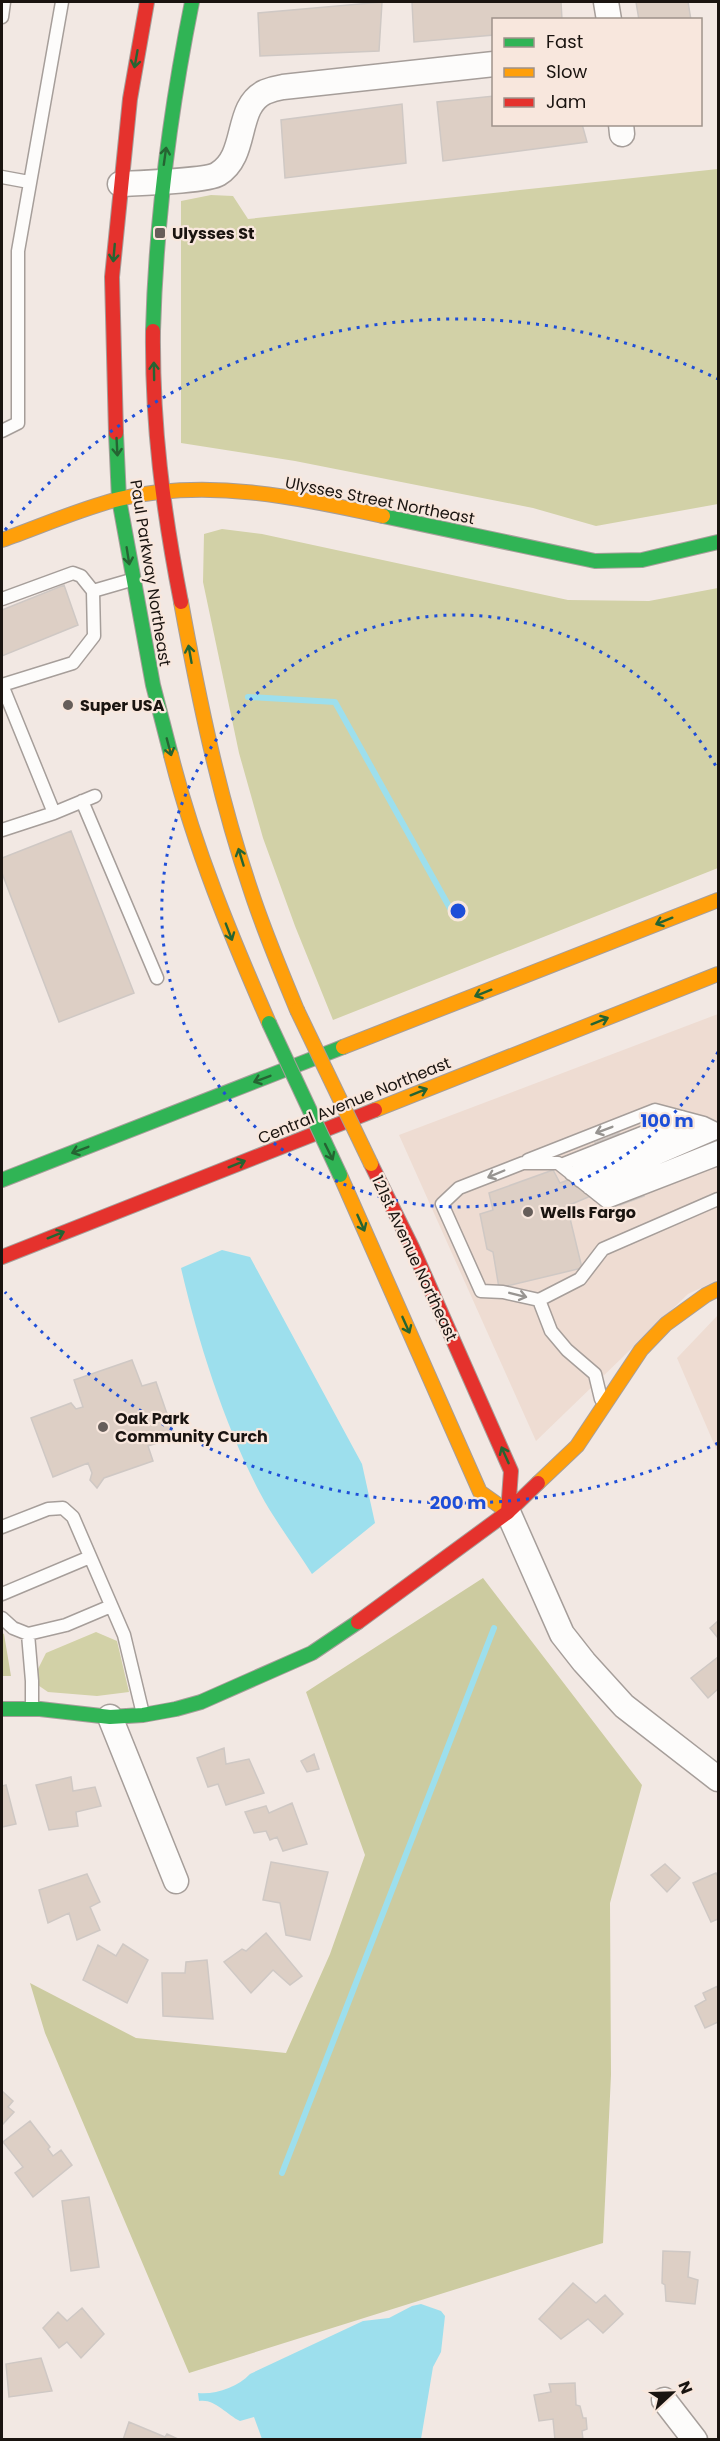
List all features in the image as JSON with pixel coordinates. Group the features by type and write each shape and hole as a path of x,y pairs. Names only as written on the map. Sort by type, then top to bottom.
{"main road":[{"name":"Paul Parkway Northeast","path":"147,2 130,99 112,277 113,370 119,499 153,685 178,779 231,937 269,1023"},
{"name":"Paul Parkway Northeast","path":"192,2 173,96 161,182 155,272 153,365 156,444 161,493 193,671 213,758 264,928 297,1010"},
{"name":"Ulysses Street Northeast","path":"2,540 119,499 216,489 304,499 595,561 642,560 718,542"},
{"path":"2,1180 718,900"},
{"name":"Central Avenue Northeast","path":"2,1257 718,974"},
{"name":"121st Avenue Northeast","path":"297,1010 412,1247 511,1470 508,1512"},
{"name":"121st Avenue Northeast","path":"269,1023 340,1175 480,1492 508,1512"},
{"path":"2,1709 32,1709 110,1717 143,1715 201,1702 312,1653 356,1624 508,1512 577,1446 641,1350 666,1324 718,1289"}],"street":[{"path":"606,2 609,18"},
{"path":"120,184 216,176 229,165 238,148 248,111 263,93 283,87 492,63"},
{"name":"121st Avenue Northeast","path":"508,1512 562,1634 584,1662 624,1706 718,1777"},
{"path":"110,1717 176,1881"},
{"path":"664,2400 695,2439"}],"lane":[{"path":"2,17 4,2"},
{"path":"2,431 18,423 18,251 62,2"},
{"path":"2,177 29,182"},
{"path":"2,599 73,573 81,576 93,591 94,636 73,663 2,685 54,813"},
{"path":"93,591 132,579"},
{"path":"2,830 54,813 95,796"},
{"path":"82,801 157,978"},
{"path":"716,1130 696,1121 655,1110 459,1188 442,1204 482,1291 503,1292 539,1300 580,1279 603,1249 718,1199"},
{"path":"580,1181 682,1118"},
{"path":"580,1181 696,1121"},
{"path":"580,1181 716,1130"},
{"path":"580,1181 718,1147"},
{"path":"523,1162 558,1163 607,1202 718,1159"},
{"path":"539,1300 551,1331 567,1350 595,1374 602,1406"},
{"path":"2,1527 48,1509 63,1508 73,1517 124,1635 143,1715"},
{"path":"2,1594 90,1557"},
{"path":"2,1618 12,1628 28,1634 66,1624 111,1606"},
{"path":"28,1634 32,1709"}],"shaded area":[{"path":"718,1014 718,1280 688,1294 536,1441 399,1135"},
{"path":"718,1315 718,1453 677,1358"}],"green space":[{"path":"718,169 718,504 596,526 533,508 295,461 181,443 181,201 211,195 233,196 248,219"},
{"path":"222,529 262,534 568,600 649,601 718,588 718,868 333,1020 263,838 239,753 203,582 204,534"},
{"path":"483,1578 642,1785 610,1903 611,2075 603,2243 189,2373 45,2033 30,1983 136,2038 286,2053 330,1954 365,1855 306,1692"},
{"path":"96,1632 117,1641 129,1692 97,1696 48,1692 32,1681 46,1653"},
{"path":"2,1633 4,1634 11,1676 2,1676"}],"water":[{"path":"222,1250 250,1257 362,1464 375,1523 312,1574 266,1503 247,1467 224,1412 196,1325 181,1268"},
{"path":"421,2304 441,2311 445,2316 441,2352 433,2367 421,2439 262,2439 254,2417 240,2421 215,2404 199,2401 198,2393 212,2393 226,2389 239,2383 250,2374 363,2321 389,2318"}],"building":[{"path":"382,2 379,51 260,56 258,13"},
{"path":"412,2 561,2 562,18 492,18 492,35 414,42"},
{"path":"636,2 688,2 691,18 639,18"},
{"path":"492,96 492,126 583,126 587,142 443,161 437,102"},
{"path":"402,104 406,163 285,178 281,120"},
{"path":"64,585 78,625 2,656 2,610"},
{"path":"71,831 134,993 59,1022 2,873 2,858"},
{"name":"Wells Fargo","path":"619,1133 644,1196 620,1205 612,1187 567,1206 582,1268 499,1288 493,1252 487,1249 480,1214 493,1210 489,1193 553,1170 560,1183 603,1167 595,1143"},
{"name":"Oak Park Community Curch","path":"132,1360 142,1386 156,1382 175,1437 148,1446 153,1461 104,1478 97,1488 90,1480 92,1473 88,1463 53,1477 31,1418 71,1403 76,1409 83,1407 74,1380"},
{"path":"718,1621 718,1638 710,1628"},
{"path":"718,1657 718,1689 708,1698 691,1678"},
{"path":"224,1748 226,1764 249,1759 264,1793 226,1805 218,1784 208,1787 197,1758"},
{"path":"314,1754 319,1769 307,1772 301,1761"},
{"path":"71,1777 73,1791 95,1787 101,1806 76,1812 78,1826 49,1830 36,1785"},
{"path":"6,1785 16,1824 2,1827 2,1786"},
{"path":"292,1803 307,1844 283,1851 277,1837 270,1840 266,1831 254,1833 245,1812 266,1806 269,1813"},
{"path":"271,1862 328,1872 310,1940 286,1935 280,1903 263,1900"},
{"path":"665,1864 680,1878 667,1892 651,1875"},
{"path":"716,1873 718,1877 718,1919 711,1922 693,1883"},
{"path":"87,1874 100,1902 90,1907 100,1930 77,1940 69,1913 48,1923 39,1890"},
{"path":"266,1933 302,1976 290,1985 273,1970 251,1993 224,1962 242,1949 246,1951"},
{"path":"123,1944 148,1960 127,2003 83,1980 98,1945 116,1956"},
{"path":"207,1960 213,2019 163,2016 162,1973 185,1973 186,1962"},
{"path":"718,1986 718,2022 705,2028 695,2006 706,2000 703,1993"},
{"path":"2,2091 13,2101 8,2107 14,2112 2,2125"},
{"path":"30,2121 50,2147 48,2149 53,2156 61,2150 72,2165 33,2197 15,2173 23,2167 3,2142"},
{"path":"89,2197 99,2267 71,2271 62,2201"},
{"path":"663,2251 690,2252 688,2277 698,2280 695,2304 666,2301 665,2285 662,2283"},
{"path":"573,2283 596,2303 605,2295 623,2314 603,2333 588,2319 561,2339 539,2319"},
{"path":"82,2308 104,2334 81,2358 67,2342 59,2348 43,2328 58,2312 67,2321"},
{"path":"41,2358 52,2391 9,2397 6,2364"},
{"path":"575,2383 576,2405 580,2406 583,2418 586,2418 587,2429 582,2431 583,2440 555,2440 553,2419 539,2421 534,2395 551,2392 549,2384"},
{"path":"129,2422 165,2437 167,2434 180,2440 123,2440"}],"waterway":[{"path":"248,697 335,702 451,910"},
{"path":"282,2173 494,1628"}],"traffic: fast":[{"path":"153,331 157,248 165,166 192,2"},
{"path":"116,433 119,499 153,685 171,755"},
{"path":"383,516 595,561 642,560 718,542"},
{"path":"269,1023 340,1175"},
{"path":"2,1180 343,1047"},
{"path":"2,1709 40,1709 110,1717 143,1715 176,1709 201,1702 312,1653 358,1622"}],"traffic: slow":[{"path":"2,540 75,512 119,499 185,490 219,490 285,497 383,516"},
{"path":"181,602 203,712 229,820 256,906 297,1010"},
{"path":"171,755 214,891 269,1023"},
{"path":"343,1047 718,900"},
{"path":"375,1110 718,974"},
{"path":"297,1010 371,1164"},
{"path":"340,1175 480,1492 508,1512"},
{"path":"538,1483 577,1446 641,1350 666,1324 718,1289"}],"traffic: jam":[{"path":"116,433 112,277 130,99 147,2"},
{"path":"153,331 154,400 160,467 181,602"},
{"path":"2,1257 375,1110"},
{"path":"371,1164 412,1247 511,1471 508,1512"},
{"path":"358,1622 508,1512 538,1483"}],"place":[{"name":"Ulysses St","path":"160,233"},
{"name":"Super USA","path":"68,705"},
{"name":"Wells Fargo","path":"528,1212"},
{"name":"Oak Park Community Curch","path":"103,1427"}]}
